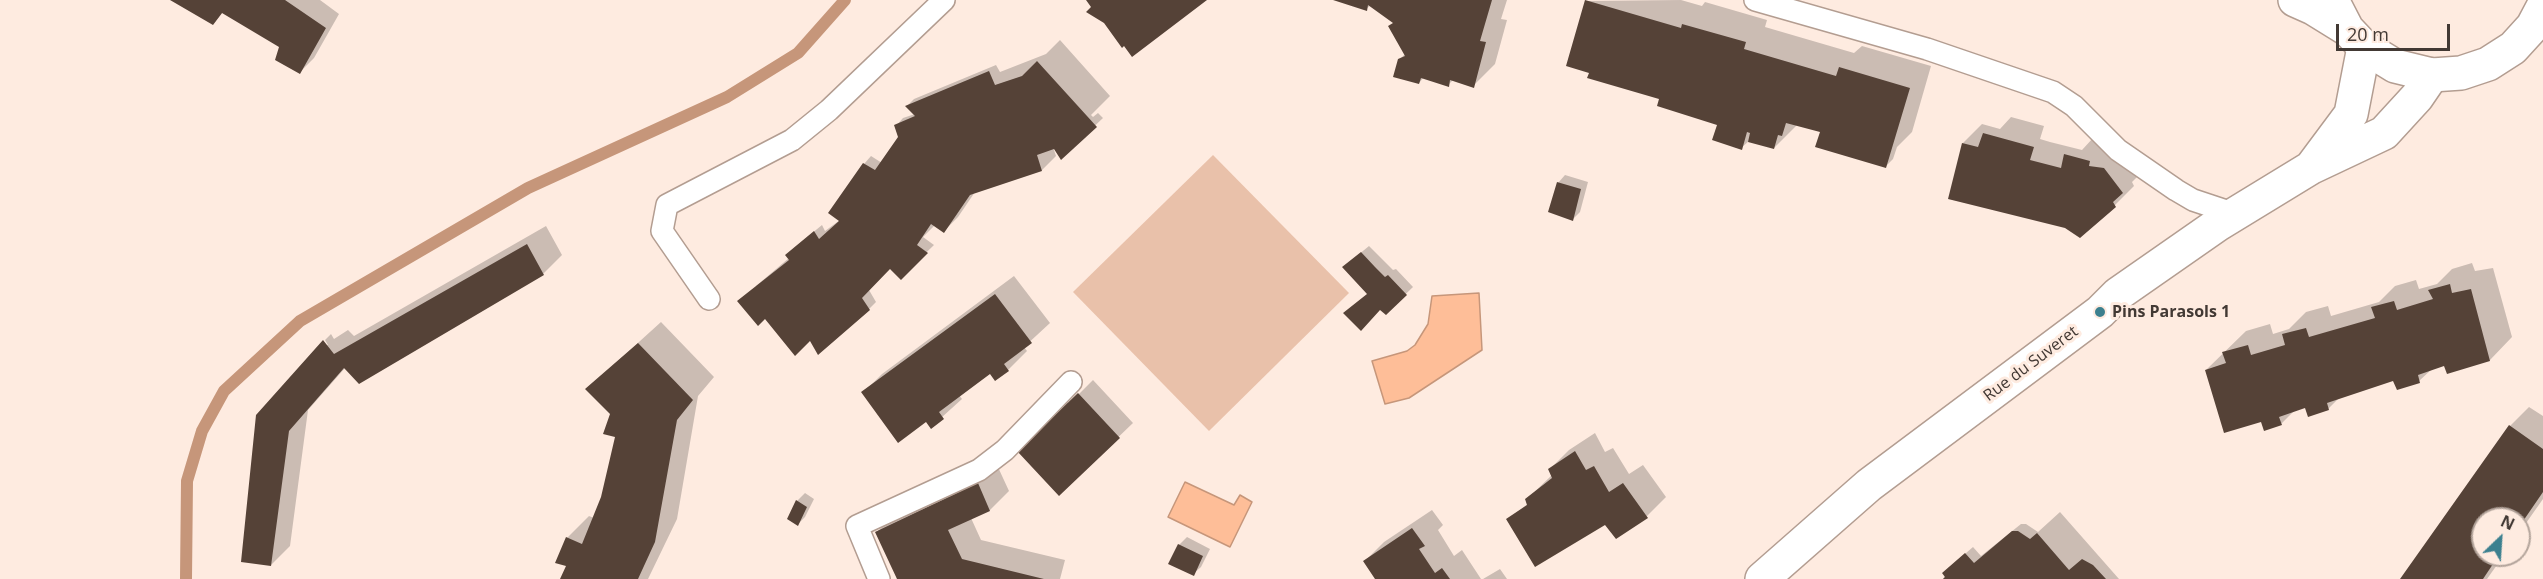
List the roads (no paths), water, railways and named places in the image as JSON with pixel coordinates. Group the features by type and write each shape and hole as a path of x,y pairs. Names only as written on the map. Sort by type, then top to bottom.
{"street":[{"path":"2295,0 2313,8 2395,66 2432,75 2461,73 2488,64 2513,48 2540,19"},
{"path":"2332,0 2356,38"},
{"name":"Rue du Suveret","path":"2312,167 2351,114 2356,38"},
{"name":"Rue du Suveret","path":"1762,579 1869,485 2100,312 2118,294 2235,214 2312,167 2384,134 2417,97 2432,75"}],"lane":[{"path":"709,299 662,231 667,205 792,140 829,110 944,0"},
{"path":"1755,0 1927,49 2053,92 2074,106 2118,150 2176,190 2193,200 2235,214"},
{"path":"879,579 857,526 979,470 1005,450 1071,382"}],"waterway":[{"path":"186,579 187,481 202,431 224,391 300,321 528,188 727,97 798,53 845,0"}],"place":[{"name":"Pins Parasols 1","path":"2100,312"}]}
